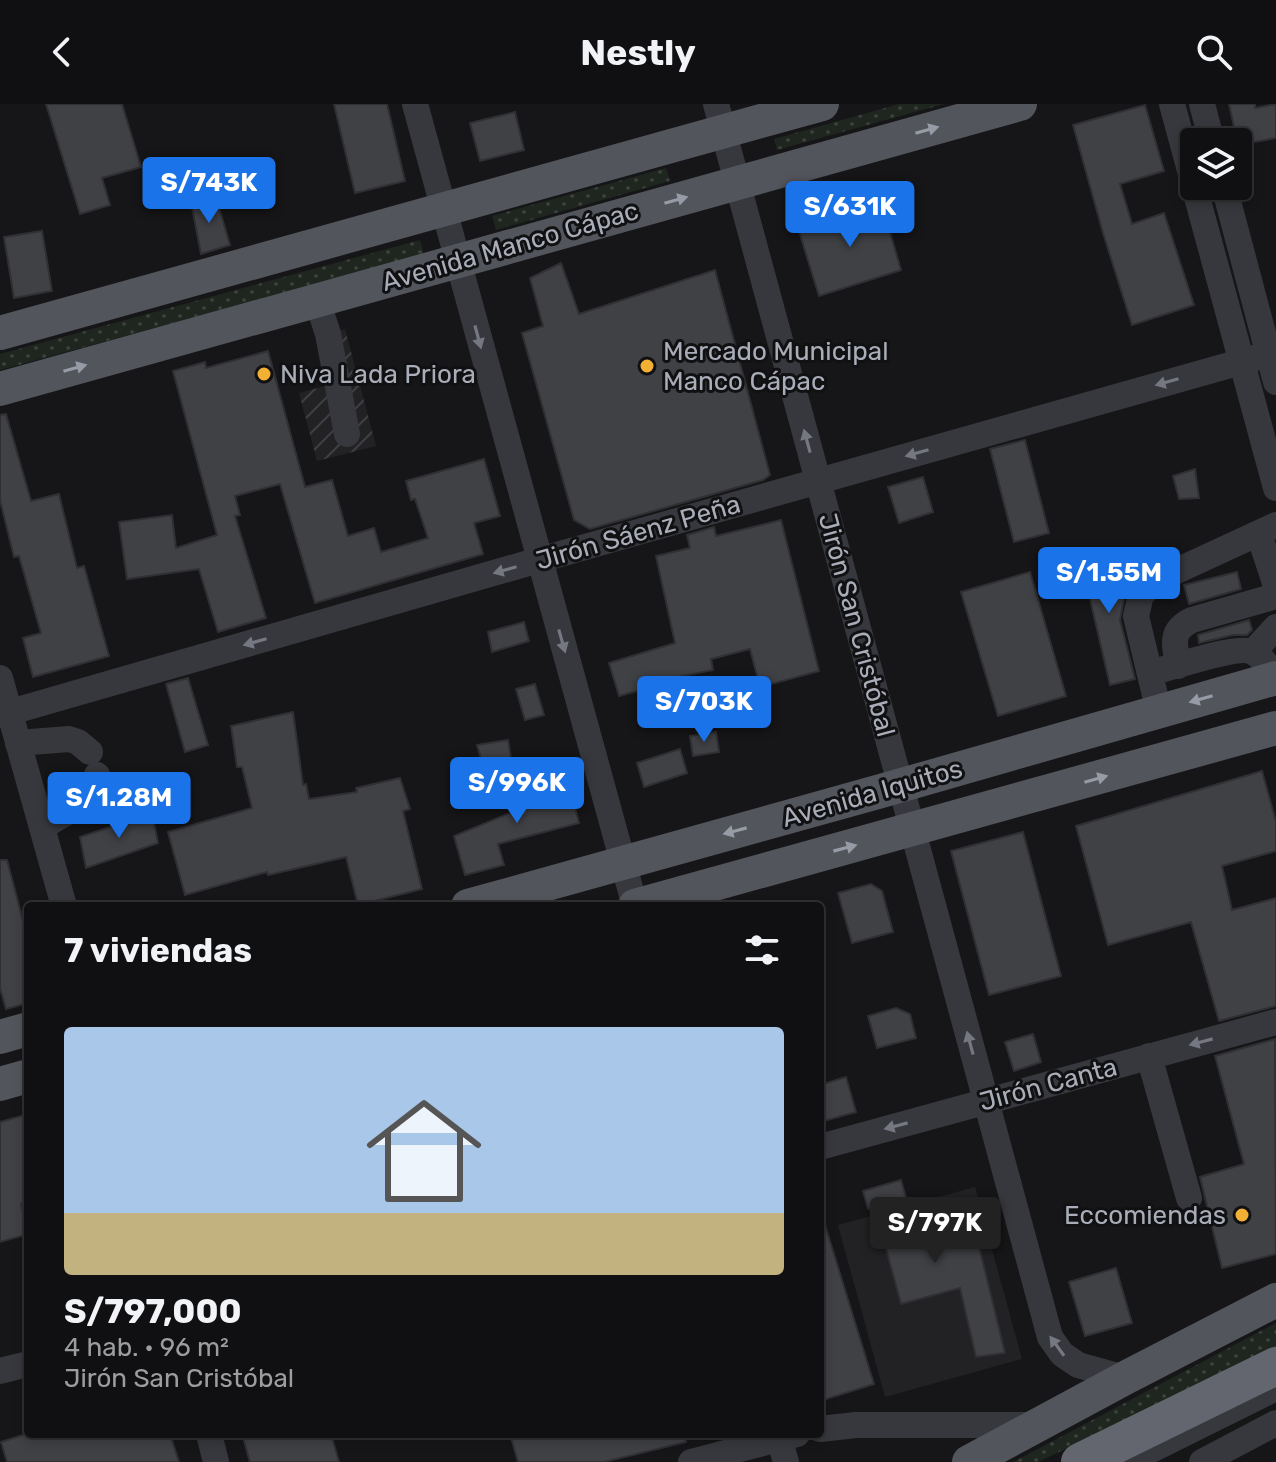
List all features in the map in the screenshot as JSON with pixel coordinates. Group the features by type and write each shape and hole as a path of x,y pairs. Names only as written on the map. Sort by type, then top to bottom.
{"highway":[{"path":"1080,1462 1276,1366"}],"main road":[{"name":"Avenida Manco Cápac","path":"0,333 444,209 720,118 822,104"},
{"name":"Avenida Manco Cápac","path":"0,389 1020,104"},
{"name":"Avenida Iquitos","path":"482,902 1276,677"},
{"name":"Avenida Iquitos","path":"650,902 1276,728"},
{"path":"0,1037 24,1030"},
{"path":"0,1084 24,1077"},
{"path":"969,1462 1276,1300"}],"street":[{"path":"415,104 634,902"},
{"path":"1172,104 1180,134"},
{"path":"1202,104 1208,128"},
{"name":"Jirón San Cristóbal","path":"720,118 1050,1337 1062,1354 1078,1365 1125,1378"},
{"path":"1200,200 1262,356 1276,382"},
{"path":"1227,200 1262,356 1276,488"},
{"path":"317,300 328,334 347,434"},
{"name":"Jirón Sáenz Peña","path":"5,714 1262,356"},
{"path":"1159,712 1136,616 1141,595 1157,580 1267,529 1276,586"},
{"path":"1178,666 1174,638 1181,625 1276,596"},
{"path":"1253,652 1276,627"},
{"path":"1151,673 1244,650 1253,652 1276,677"},
{"path":"0,678 5,714 18,743 63,902"},
{"path":"18,743 69,739 78,742 93,763 97,786 93,797 42,827"},
{"name":"Jirón Canta","path":"824,1146 1276,1022"},
{"path":"1149,1056 1189,1198"},
{"path":"0,1371 24,1365"},
{"path":"1127,1462 1276,1388"},
{"path":"1202,1462 1276,1423"},
{"path":"824,1429 856,1425 1039,1425"},
{"path":"210,1438 216,1462"},
{"path":"691,1462 785,1442"}],"shaded area":[{"path":"899,104 944,104 777,150 774,139"},
{"path":"666,168 670,181 496,230 492,216"},
{"path":"420,240 424,255 0,370 0,354"},
{"path":"345,329 376,446 317,461 299,393 329,385 316,338"},
{"path":"975,1187 1022,1359 885,1397 838,1225"},
{"path":"1276,1323 1276,1348 1038,1462 1013,1462"}],"building":[{"path":"46,104 122,104 141,167 102,178 110,205 80,214"},
{"path":"334,104 387,104 405,181 355,193"},
{"path":"1229,104 1255,104 1255,108 1276,104 1276,138 1252,142 1252,128 1234,128"},
{"path":"1145,105 1164,171 1120,184 1132,224 1164,213 1194,305 1132,325 1073,125"},
{"path":"515,112 524,150 480,161 470,123"},
{"path":"215,194 230,245 201,254 191,202"},
{"path":"881,202 901,270 819,296 798,228"},
{"path":"42,231 52,291 14,298 4,237"},
{"path":"561,263 579,314 715,270 770,475 763,480 590,529 574,520 522,333 543,326 530,278"},
{"path":"268,351 305,487 332,480 348,536 374,528 381,552 428,538 406,481 484,459 500,516 474,523 483,554 315,603 280,484 235,496 240,515 235,516 266,618 218,632 199,569 127,579 119,522 172,515 176,548 217,535 173,371 205,362 206,368"},
{"path":"6,414 31,501 59,494 77,568 84,566 109,656 33,677 23,638 41,633 19,556 14,557 0,500 0,415"},
{"path":"1025,440 1049,533 1014,542 990,449"},
{"path":"1195,469 1199,498 1179,499 1173,476"},
{"path":"923,477 933,512 899,523 888,487"},
{"path":"781,520 819,671 760,687 750,649 711,659 713,670 657,681 658,685 619,696 609,663 675,643 656,556 690,548 687,535 714,527 716,536"},
{"path":"1113,552 1124,599 1120,620 1135,679 1110,685 1081,560"},
{"path":"1030,572 1066,696 998,716 961,592"},
{"path":"1237,572 1241,589 1189,604 1184,585"},
{"path":"1249,620 1252,630 1247,635 1199,643 1198,635"},
{"path":"524,622 529,641 492,652 488,632"},
{"path":"188,678 208,745 185,752 166,684"},
{"path":"535,684 544,715 525,720 516,689"},
{"path":"293,712 303,785 306,784 309,799 357,792 356,788 400,778 410,809 403,811 422,889 370,902 357,902 346,857 268,875 267,872 185,895 168,832 252,808 242,767 237,767 231,726"},
{"path":"716,732 719,752 693,756 690,736"},
{"path":"508,740 513,772 486,775 477,745"},
{"path":"680,749 687,773 644,787 637,763"},
{"path":"1262,771 1276,822 1276,851 1222,866 1232,910 1276,898 1276,1006 1219,1021 1191,922 1108,945 1076,826"},
{"path":"542,775 546,790 569,784 579,823 498,844 504,865 465,875 454,836 527,806 520,780"},
{"path":"152,813 158,843 86,868 80,837"},
{"path":"1023,832 1061,976 989,995 951,851"},
{"path":"0,860 7,860 24,925 24,1004 6,1009 0,988"},
{"path":"871,884 882,891 893,932 852,943 838,893"},
{"path":"896,1008 910,1014 916,1038 877,1048 868,1016"},
{"path":"1033,1034 1041,1062 1014,1071 1005,1042"},
{"path":"1275,1039 1276,1254 1222,1268 1200,1177 1244,1164 1215,1056"},
{"path":"846,1077 856,1112 824,1121 824,1084"},
{"path":"24,1115 24,1203 21,1204 24,1235 0,1242 0,1122"},
{"path":"901,1180 913,1223 931,1218 938,1244 977,1238 1005,1353 976,1357 960,1288 901,1304 875,1208 868,1209 863,1191"},
{"path":"824,1225 825,1225 874,1384 824,1400"},
{"path":"1116,1268 1132,1323 1085,1336 1069,1282"},
{"path":"24,1435 24,1438 171,1438 179,1462 7,1462 1,1442"},
{"path":"243,1438 332,1438 339,1462 250,1462"},
{"path":"511,1438 686,1438 686,1442 604,1462 518,1462"}],"place":[{"name":"Mercado Municipal Manco Cápac","path":"647,366"},
{"name":"Niva Lada Priora","path":"264,374"},
{"name":"Eccomiendas","path":"1242,1215"}]}
